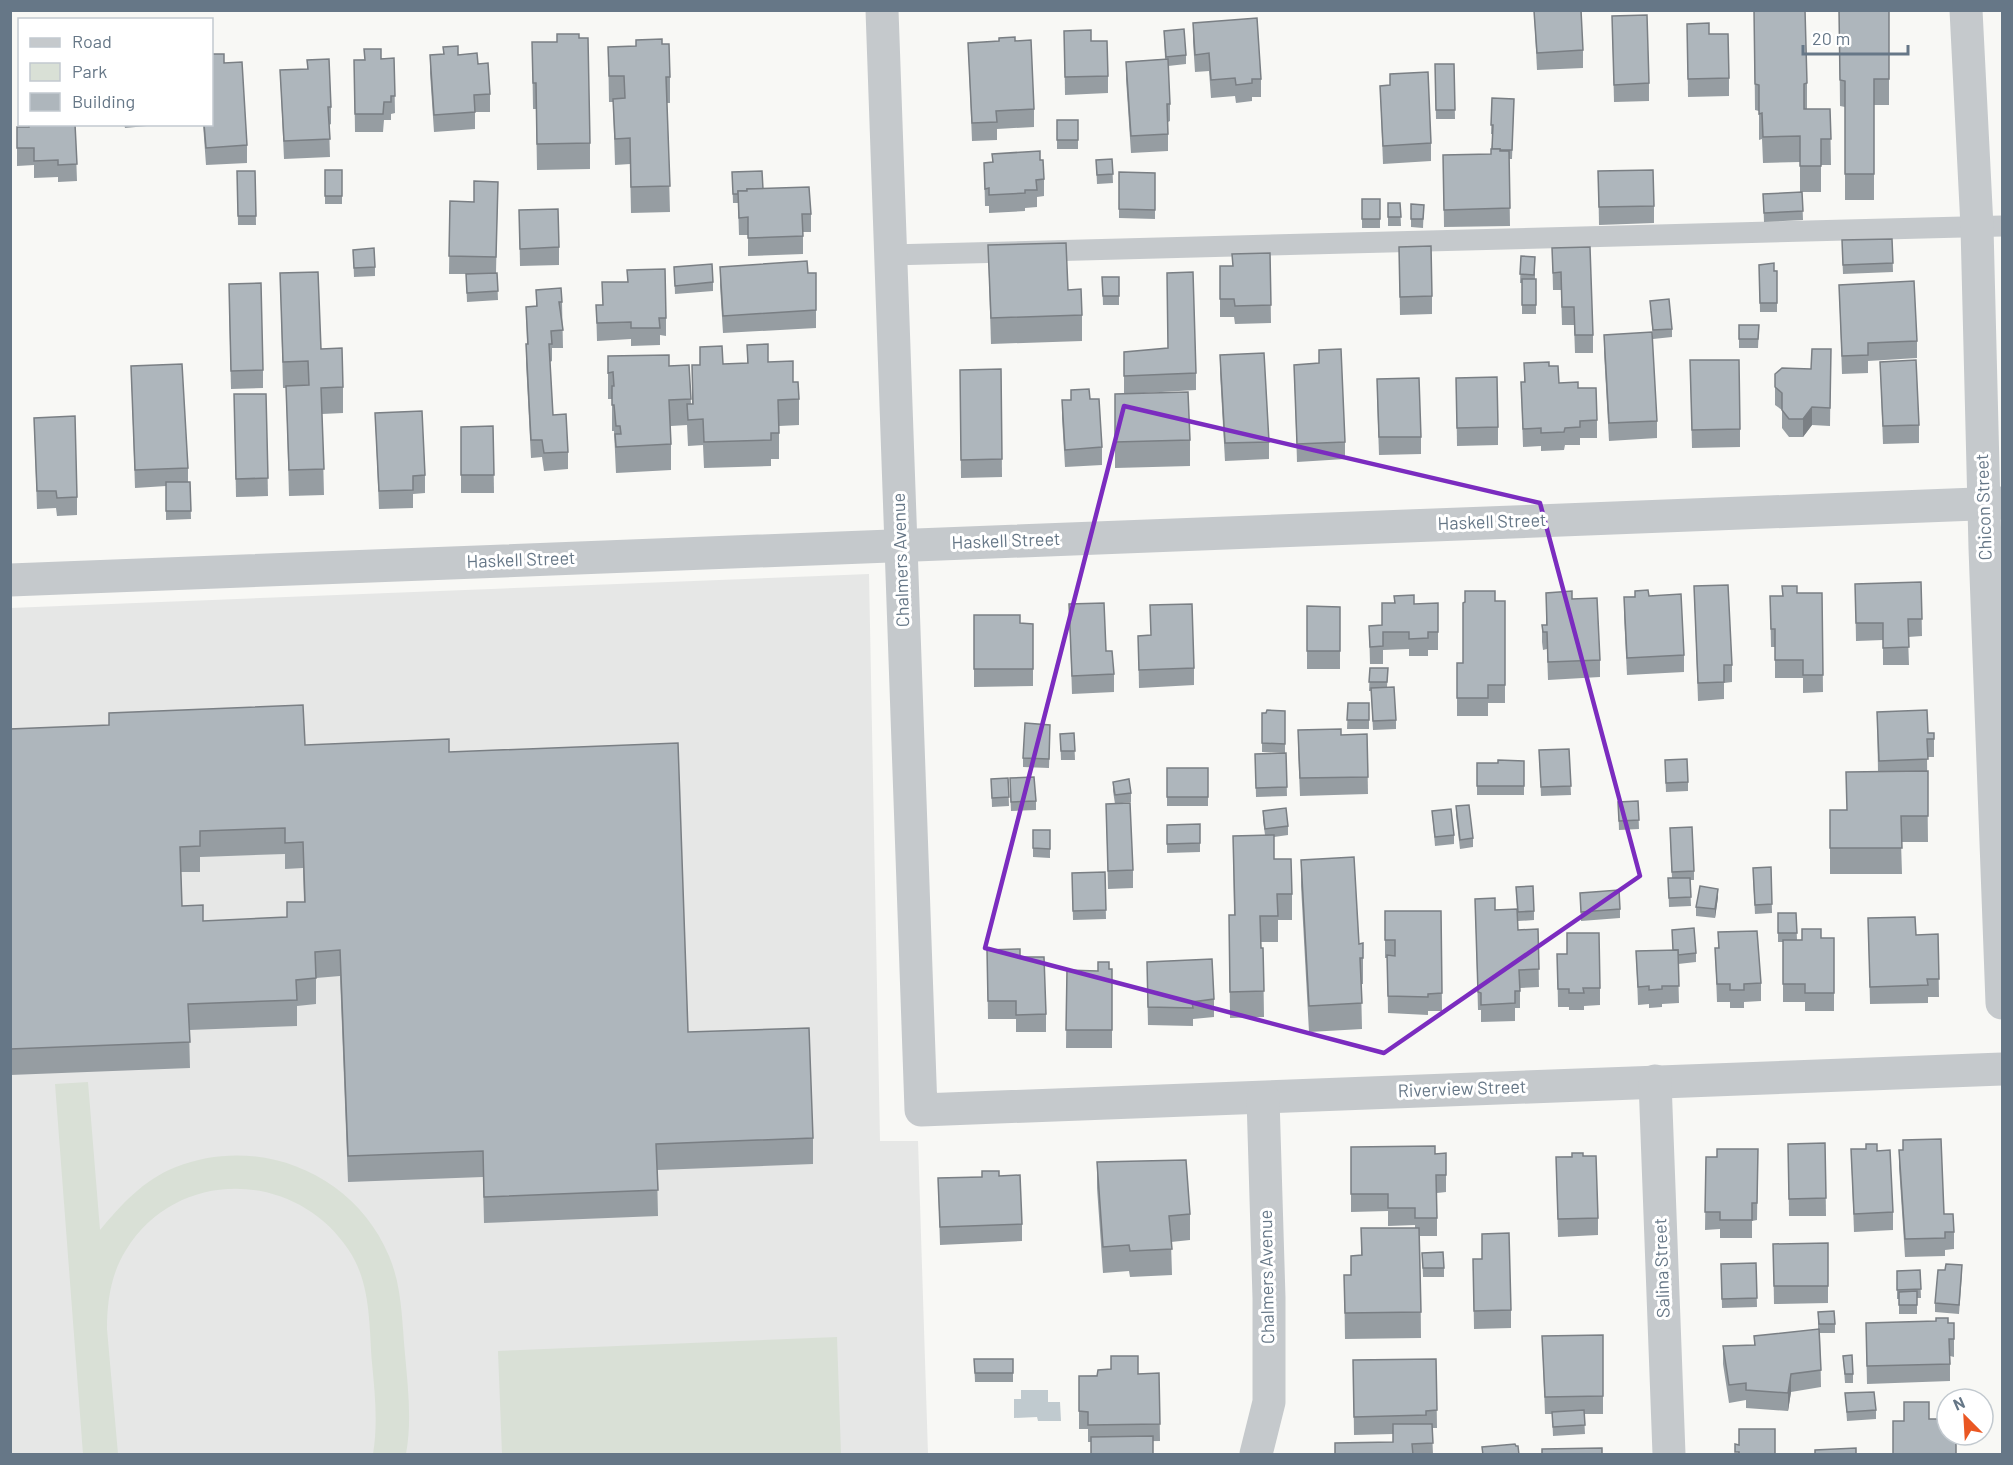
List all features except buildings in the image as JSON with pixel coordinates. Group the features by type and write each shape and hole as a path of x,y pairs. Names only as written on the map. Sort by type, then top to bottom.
{"street":[{"name":"Chalmers Avenue","path":"882,10 921,1110"},
{"name":"Chicon Street","path":"1966,10 1990,227 2002,1003"},
{"name":"Haskell Street","path":"10,580 1993,503"},
{"name":"Riverview Street","path":"921,1110 2002,1069"},
{"name":"Salina Street","path":"1655,1081 1669,1455"},
{"name":"Chalmers Avenue","path":"1256,1455 1269,1402 1269,1299 1263,1098"}],"lane":[{"path":"889,255 1990,227"}],"highlighted area":[{"path":"1124,406 1540,503 1640,876 1384,1053 985,948"}],"shaded area":[{"path":"869,574 880,1141 918,1141 928,1454 11,1454 10,608"},
{"path":"1021,1390 1048,1390 1048,1402 1060,1402 1061,1421 1038,1421 1037,1417 1014,1418 1014,1399 1021,1399"}],"green space":[{"path":"88,1082 100,1230 125,1202 153,1179 176,1167 208,1158 240,1155 271,1159 301,1168 329,1183 353,1203 373,1227 389,1256 397,1279 408,1392 409,1429 406,1454 373,1454 376,1409 368,1304 361,1275 348,1249 325,1223 298,1204 268,1193 236,1189 205,1192 175,1204 148,1223 126,1250 113,1278 107,1319 118,1454 83,1454 55,1084"},
{"path":"837,1337 841,1454 502,1454 498,1351"}]}
